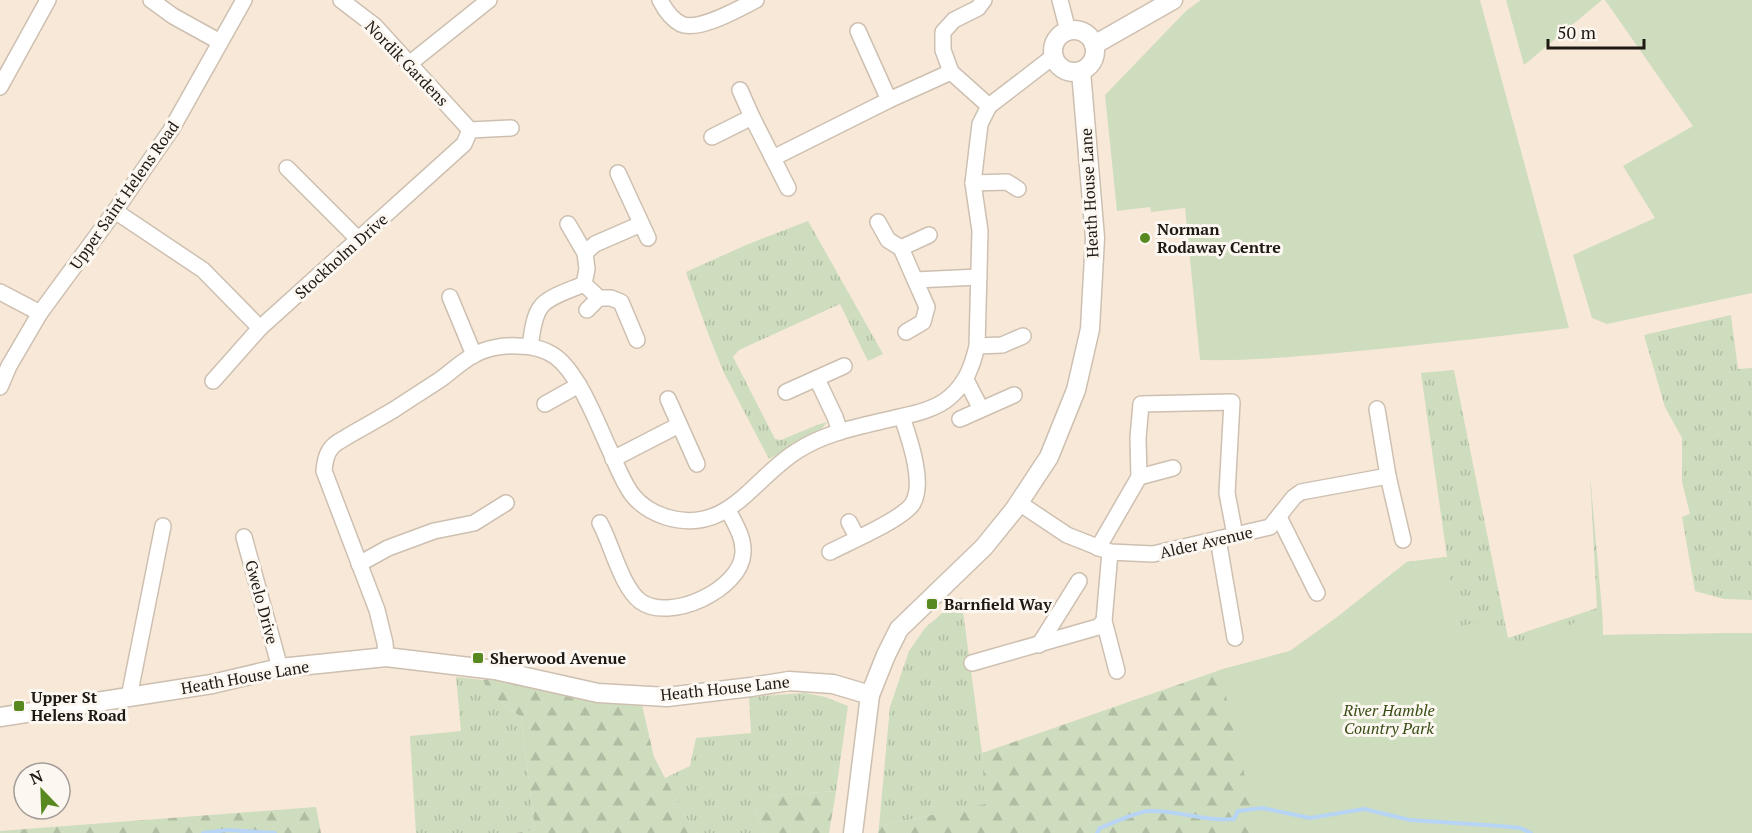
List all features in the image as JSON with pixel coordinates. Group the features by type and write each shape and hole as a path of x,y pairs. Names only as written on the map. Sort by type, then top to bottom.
{"street":[{"path":"0,87 48,0"},
{"path":"151,0 173,16 220,42"},
{"name":"Upper Saint Helens Road","path":"0,387 9,366 40,313 171,130 244,0"},
{"name":"Nordik Gardens","path":"341,0 375,26 470,130"},
{"path":"409,64 489,0"},
{"path":"660,0 666,12 682,25 702,24 756,0"},
{"path":"984,0 978,8 954,20 943,32 943,50 951,72 989,106"},
{"path":"1060,0 1068,31"},
{"path":"1094,45 1173,0"},
{"path":"858,31 890,100"},
{"path":"1068,31 1083,32 1089,36 1094,45 1094,59 1081,71 1066,71 1060,67 1054,56 1055,42 1068,31"},
{"path":"386,657 377,610 324,471 326,456 333,445 390,412 474,355 492,348 530,346 557,358 579,385 627,489 637,501 649,509 677,520 693,521 728,510 796,451 840,432 929,409 949,398 966,380 973,365 977,346 980,231 974,183 980,124 989,106 1054,56"},
{"name":"Heath House Lane","path":"0,717 213,684 279,668 386,657 495,670 598,693 668,697 789,681 833,684 870,695 899,629 984,547 1019,503 1049,457 1076,390 1090,329 1095,238 1081,71"},
{"path":"773,158 951,72"},
{"path":"740,90 788,188"},
{"path":"712,137 752,117"},
{"path":"470,130 511,128"},
{"name":"Stockholm Drive","path":"213,381 260,328 464,144 470,130"},
{"path":"285,167 358,240"},
{"path":"585,253 595,244 644,231 618,173"},
{"path":"974,183 1014,182"},
{"path":"115,211 203,270 260,328"},
{"path":"878,222 888,240 900,248 927,308 923,322 906,332"},
{"path":"568,224 585,253 587,268 584,284"},
{"path":"900,248 929,235"},
{"path":"915,280 979,277"},
{"path":"584,284 599,298 611,298 621,302 637,340"},
{"path":"530,346 540,307 584,284"},
{"path":"0,292 40,313"},
{"path":"450,297 474,355"},
{"path":"588,310 599,298"},
{"path":"977,346 1002,345 1023,336"},
{"path":"786,392 844,366"},
{"path":"817,379 840,432"},
{"path":"966,380 981,409"},
{"path":"545,404 579,385"},
{"path":"960,419 1014,395"},
{"path":"668,399 696,464"},
{"path":"1117,671 1104,621 1104,550 1140,477 1138,438 1141,404 1233,402 1227,493 1235,535"},
{"path":"1377,408 1388,476 1403,540"},
{"path":"830,552 898,517 913,503 917,487 913,452 902,417"},
{"path":"614,459 679,425"},
{"path":"1140,477 1173,468"},
{"name":"Alder Avenue","path":"1019,503 1067,535 1104,550 1153,554 1270,528 1294,497 1301,492 1388,476"},
{"path":"359,564 388,548 434,531 474,523 506,503"},
{"path":"600,523 614,536 627,584 638,599 649,606 662,608 680,606 714,593 728,583 741,565 744,555 743,541 728,510"},
{"path":"1279,517 1317,593"},
{"path":"849,522 856,537"},
{"path":"129,697 163,526"},
{"name":"Gwelo Drive","path":"244,537 279,668"},
{"path":"1218,539 1235,638"},
{"path":"1039,645 1079,581"},
{"path":"972,663 1098,627 1104,621"},
{"path":"853,833 870,695"}],"green space":[{"path":"1201,0 1480,0 1569,328 1320,354 1200,360 1185,208 1151,212 1150,207 1117,211 1105,95 1187,10"},
{"path":"1506,0 1602,0 1524,65"},
{"path":"1605,0 1752,0 1752,293 1607,324 1592,318 1573,255 1655,218 1623,166 1693,126"},
{"path":"808,221 883,354 868,361 840,304 739,350 733,357 775,439 781,440 827,422 820,431 769,459 724,373 686,272"},
{"path":"1731,315 1738,369 1752,368 1752,600 1724,599 1695,591 1682,517 1690,514 1682,482 1682,438 1665,407 1644,335"},
{"path":"1454,370 1508,638 1597,608 1590,475 1602,610 1512,652 1457,628 1421,373"},
{"name":"River Hamble Country Park","path":"1447,557 1457,628 1493,617 1512,652 1602,610 1603,635 1752,633 1752,833 878,833 879,826 985,804 982,753 1220,670 1290,651 1407,562"},
{"name":"River Hamble Country Park","path":"1447,557 1457,628 1493,617 1512,652 1602,610 1603,635 1752,633 1752,833 1258,833 1220,670 1290,651 1407,562"},
{"path":"961,597 982,753 986,804 879,826 890,707 909,651 925,628"},
{"path":"456,677 483,680 489,693 521,717 535,830 515,833 416,833 410,736 461,731"},
{"path":"494,678 594,700 642,705 654,757 685,816 698,833 515,833 535,830 521,717 489,693 483,680"},
{"path":"805,693 825,697 848,706 836,791 767,796 755,812 765,833 698,833 685,816 665,778 690,766 696,738 751,733 749,697"},
{"path":"836,791 829,833 765,833 755,812 767,796"},
{"path":"316,807 321,833 0,833 0,831"}],"waterway":[{"path":"1097,833 1100,828 1149,811 1171,812 1202,818 1234,819 1238,811 1262,808 1310,818 1364,809 1410,820 1520,828 1531,833"},
{"path":"203,833 228,830 275,833"}],"place":[{"name":"Norman Rodaway Centre","path":"1145,238"},
{"name":"Barnfield Way","path":"932,604"},
{"name":"Sherwood Avenue","path":"478,658"},
{"name":"Upper St Helens Road","path":"19,706"}]}
